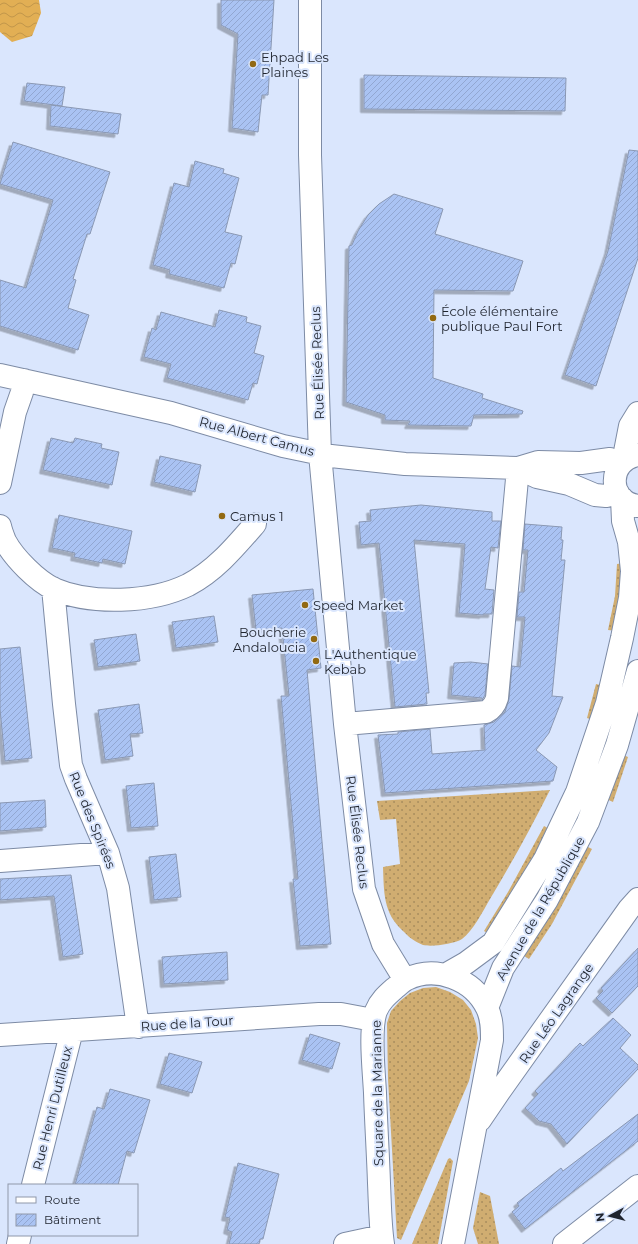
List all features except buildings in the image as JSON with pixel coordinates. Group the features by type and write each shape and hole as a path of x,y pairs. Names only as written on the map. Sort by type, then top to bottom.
{"street":[{"name":"Rue Élisée Reclus","path":"310,0 310,155 322,496 345,724 364,888 383,944 405,980"},
{"name":"Rue Albert Camus","path":"0,375 171,413 283,446 320,454 405,464 518,468 538,462 572,464 610,459 627,460"},
{"path":"0,483 15,412 22,392 24,380"},
{"path":"627,460 630,426 638,413"},
{"name":"Avenue de la République","path":"445,975 466,963 493,943 545,859 577,792 607,703 630,598 632,571 629,542 623,521 626,499 615,478 617,470 627,460"},
{"name":"Rue Albert Camus","path":"518,468 537,477 570,484 595,495 626,499"},
{"path":"345,724 486,712 495,704 518,468"},
{"path":"0,526 4,540 17,558 35,575 53,588 74,596 116,599 156,596 174,591 189,584 216,566 227,556 255,524"},
{"name":"Rue des Spirées","path":"53,588 71,765 114,869 138,1027"},
{"name":"Avenue de la République","path":"487,1008 503,968 547,900 588,822 617,745 638,671"},
{"path":"0,861 108,853"},
{"name":"Rue Léo Lagrange","path":"475,1128 536,1040 629,910 638,900"},
{"name":"Square de la Marianne","path":"382,1240 373,1020 380,1003 385,996 405,980 422,974 436,973 464,982 480,996 487,1008 492,1028 492,1040 453,1244"},
{"name":"Rue de la Tour","path":"0,1035 320,1014 341,1014 373,1020"},
{"name":"Rue Henri Dutilleux","path":"33,1184 72,1030"},
{"path":"564,1244 638,1186"},
{"path":"345,1244 382,1240"}],"shaded area":[{"path":"624,563 617,631 608,630 615,596 617,564"},
{"path":"596,684 604,686 595,721 587,718"},
{"path":"621,754 628,757 613,802 604,798"},
{"path":"550,790 506,873 478,920 462,939 443,945 423,945 410,938 396,924 386,902 384,893 383,867 400,864 396,819 380,820 377,801"},
{"path":"544,826 553,831 492,936 484,931 508,892"},
{"path":"584,845 592,849 552,924 529,959 521,954"},
{"path":"436,987 450,992 463,1000 471,1010 476,1024 478,1038 469,1081 401,1240 397,1238 388,1079 387,1023 391,1011 410,993 423,988"},
{"path":"450,1158 453,1161 438,1244 412,1244 448,1159"},
{"path":"480,1192 490,1196 499,1244 478,1244 473,1228"}],"water":[{"path":"0,0 39,0 41,13 32,36 12,42 0,32"}],"place":[{"name":"Ehpad Les Plaines","path":"253,64"},
{"name":"École élémentaire publique Paul Fort","path":"433,318"},
{"name":"Camus 1","path":"222,516"},
{"name":"Speed Market","path":"305,605"},
{"name":"Boucherie Andaloucia","path":"314,639"},
{"name":"L'Authentique Kebab","path":"316,661"}]}
